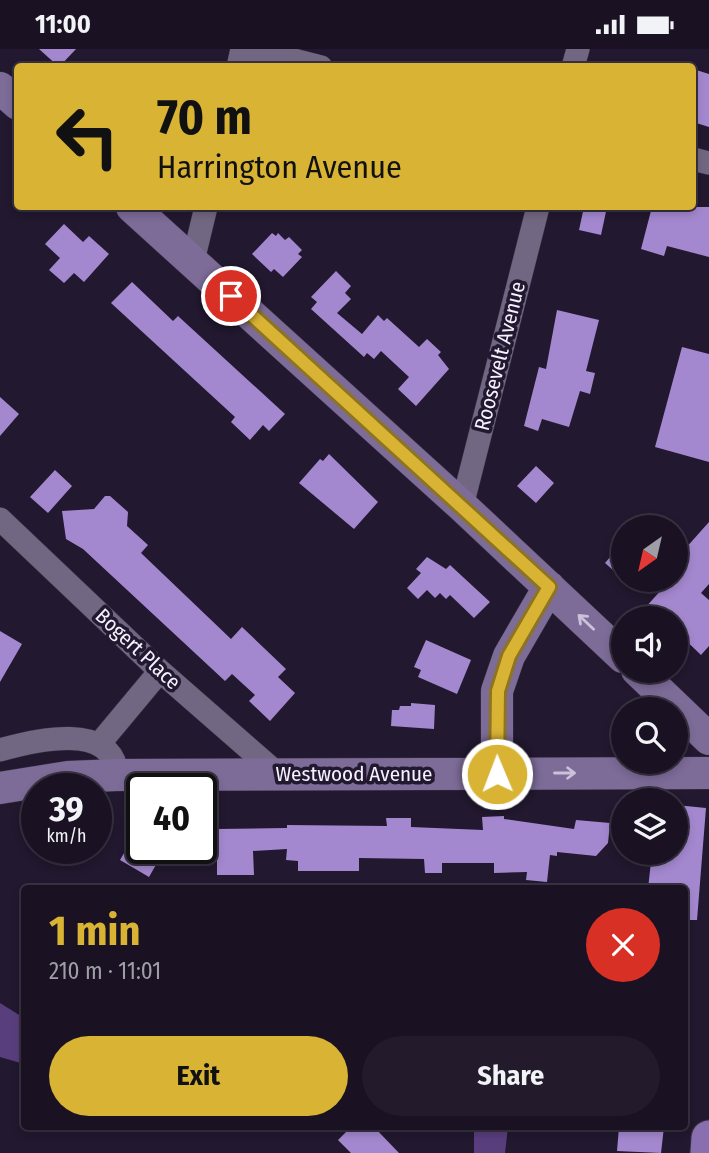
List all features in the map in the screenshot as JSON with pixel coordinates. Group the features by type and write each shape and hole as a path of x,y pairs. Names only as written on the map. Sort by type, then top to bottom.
{"main road":[{"path":"708,1153 709,1138"}],"street":[{"path":"251,49 305,63"},
{"path":"0,88 14,100"},
{"path":"135,210 462,506 611,646"},
{"path":"193,261 205,210"},
{"name":"Roosevelt Avenue","path":"462,506 537,210"},
{"name":"Bogert Place","path":"0,519 160,671 279,775"},
{"path":"497,774 498,691 509,656 549,587"},
{"path":"100,743 160,671"},
{"path":"651,683 709,739"},
{"path":"0,750 55,740 100,743 110,752 116,763 117,775"},
{"name":"Westwood Avenue","path":"0,788 68,777 117,775 709,773"}],"shaded area":[{"path":"0,1003 21,1016 21,1063 0,1057"},
{"path":"474,1130 508,1130 505,1153 474,1153"}],"building":[{"path":"39,49 76,49 63,63 55,63"},
{"path":"696,70 709,74 709,127 696,123"},
{"path":"696,207 709,207 709,257 667,246 664,256 641,249 651,210 696,210"},
{"path":"583,210 606,210 601,235 579,230"},
{"path":"64,224 83,242 89,236 109,254 84,282 74,273 64,283 49,270 60,258 45,244"},
{"path":"272,233 276,236 278,233 285,240 289,237 302,250 298,254 302,257 283,277 274,269 271,272 252,254"},
{"path":"336,271 351,286 345,293 351,299 337,313 362,334 378,315 384,321 387,318 419,347 427,339 441,352 438,355 449,369 416,406 398,389 409,377 381,351 374,359 367,353 364,357 311,309 317,302 311,297"},
{"path":"132,282 173,321 178,316 285,414 269,431 263,425 250,440 231,422 235,417 111,303"},
{"path":"557,310 599,320 586,371 595,373 590,394 580,391 569,427 542,419 538,431 524,426 539,367 546,369"},
{"path":"682,347 709,354 709,462 655,447"},
{"path":"0,397 19,414 0,436"},
{"path":"329,454 378,502 354,529 299,483 320,459 323,461"},
{"path":"536,466 554,483 536,503 517,486"},
{"path":"55,470 72,486 48,513 30,497"},
{"path":"105,496 110,496 128,512 127,526 148,545 141,553 231,639 242,627 286,669 278,677 295,693 270,721 249,701 255,695 232,674 225,681 83,549 66,539 62,511 94,509"},
{"path":"709,522 709,584 701,593 709,600 709,646 701,655 688,643 688,606 647,606 659,592 688,592 688,546"},
{"path":"611,556 611,568 605,563"},
{"path":"427,557 446,569 450,565 490,602 474,618 450,595 446,599 440,593 435,598 427,590 418,599 407,588 421,573 416,569"},
{"path":"0,631 22,644 0,682"},
{"path":"426,640 471,660 457,694 418,677 421,670 414,667"},
{"path":"411,703 435,705 434,729 391,726 392,710 399,710 400,706 411,706"},
{"path":"688,806 706,808 697,920 688,920 688,885 648,885 651,865 688,865"},
{"path":"504,816 504,819 574,829 576,820 610,823 608,843 596,856 557,852 557,856 550,855 547,882 526,880 527,872 494,873 494,863 442,863 442,873 425,873 424,859 359,858 359,871 298,871 298,861 286,860 287,849 253,851 254,875 217,875 217,829 287,828 287,825 387,826 386,818 411,818 411,827 483,830 482,817"},
{"path":"126,850 126,864 120,860"},
{"path":"127,864 156,864 149,877"},
{"path":"348,1130 377,1130 399,1153 351,1153 338,1140"},
{"path":"619,1130 664,1130 661,1153 617,1151"}],"route":[{"path":"231,296 549,587 509,656 498,691 497,774"}]}
